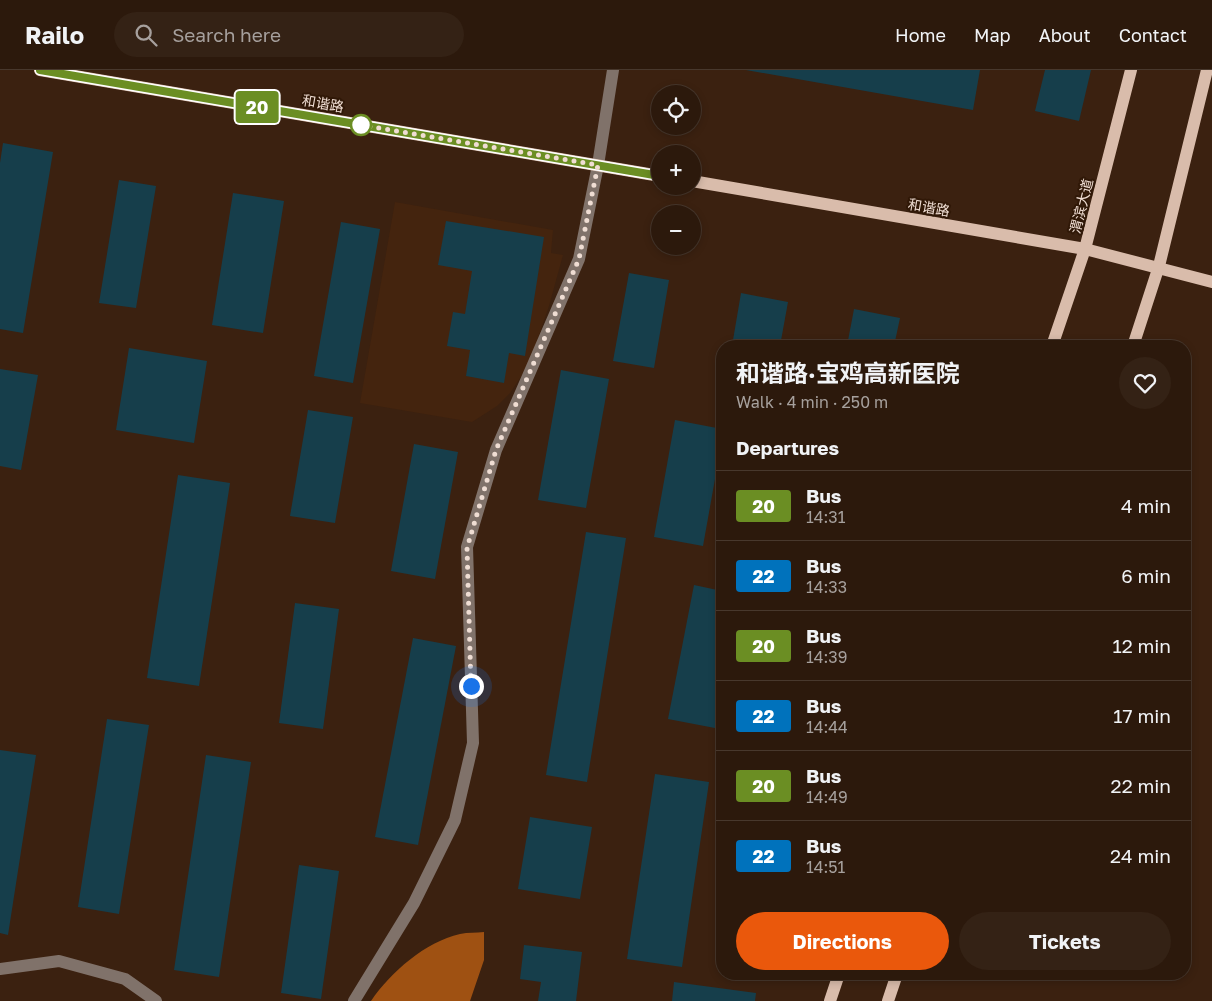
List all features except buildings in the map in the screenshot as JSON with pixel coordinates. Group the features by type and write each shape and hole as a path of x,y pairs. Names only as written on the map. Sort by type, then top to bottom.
{"main road":[{"name":"和谐路","path":"40,70 651,174"},
{"name":"渭滨大道","path":"1054,340 1085,249 1131,70"},
{"path":"1135,340 1159,266 1207,70"},
{"name":"和谐路","path":"701,183 1085,249 1159,266 1212,282"},
{"path":"830,1001 837,980"},
{"path":"888,1001 895,980"}],"street":[{"path":"354,1001 414,903 455,820 473,743 467,548 496,450 579,259 598,165 613,70"},
{"path":"0,968 59,960 125,979 156,1001"}],"shaded area":[{"path":"395,202 553,230 551,253 563,255 549,306 532,355 522,375 510,393 497,406 472,422 360,403"},
{"path":"484,932 484,960 470,1001 371,1001 388,979 422,951 447,938 463,933"}],"bus line":[{"name":"20","path":"40,70 651,174"}],"route":[{"path":"361,125 598,165 579,259 496,450 467,548 471,686"}]}
